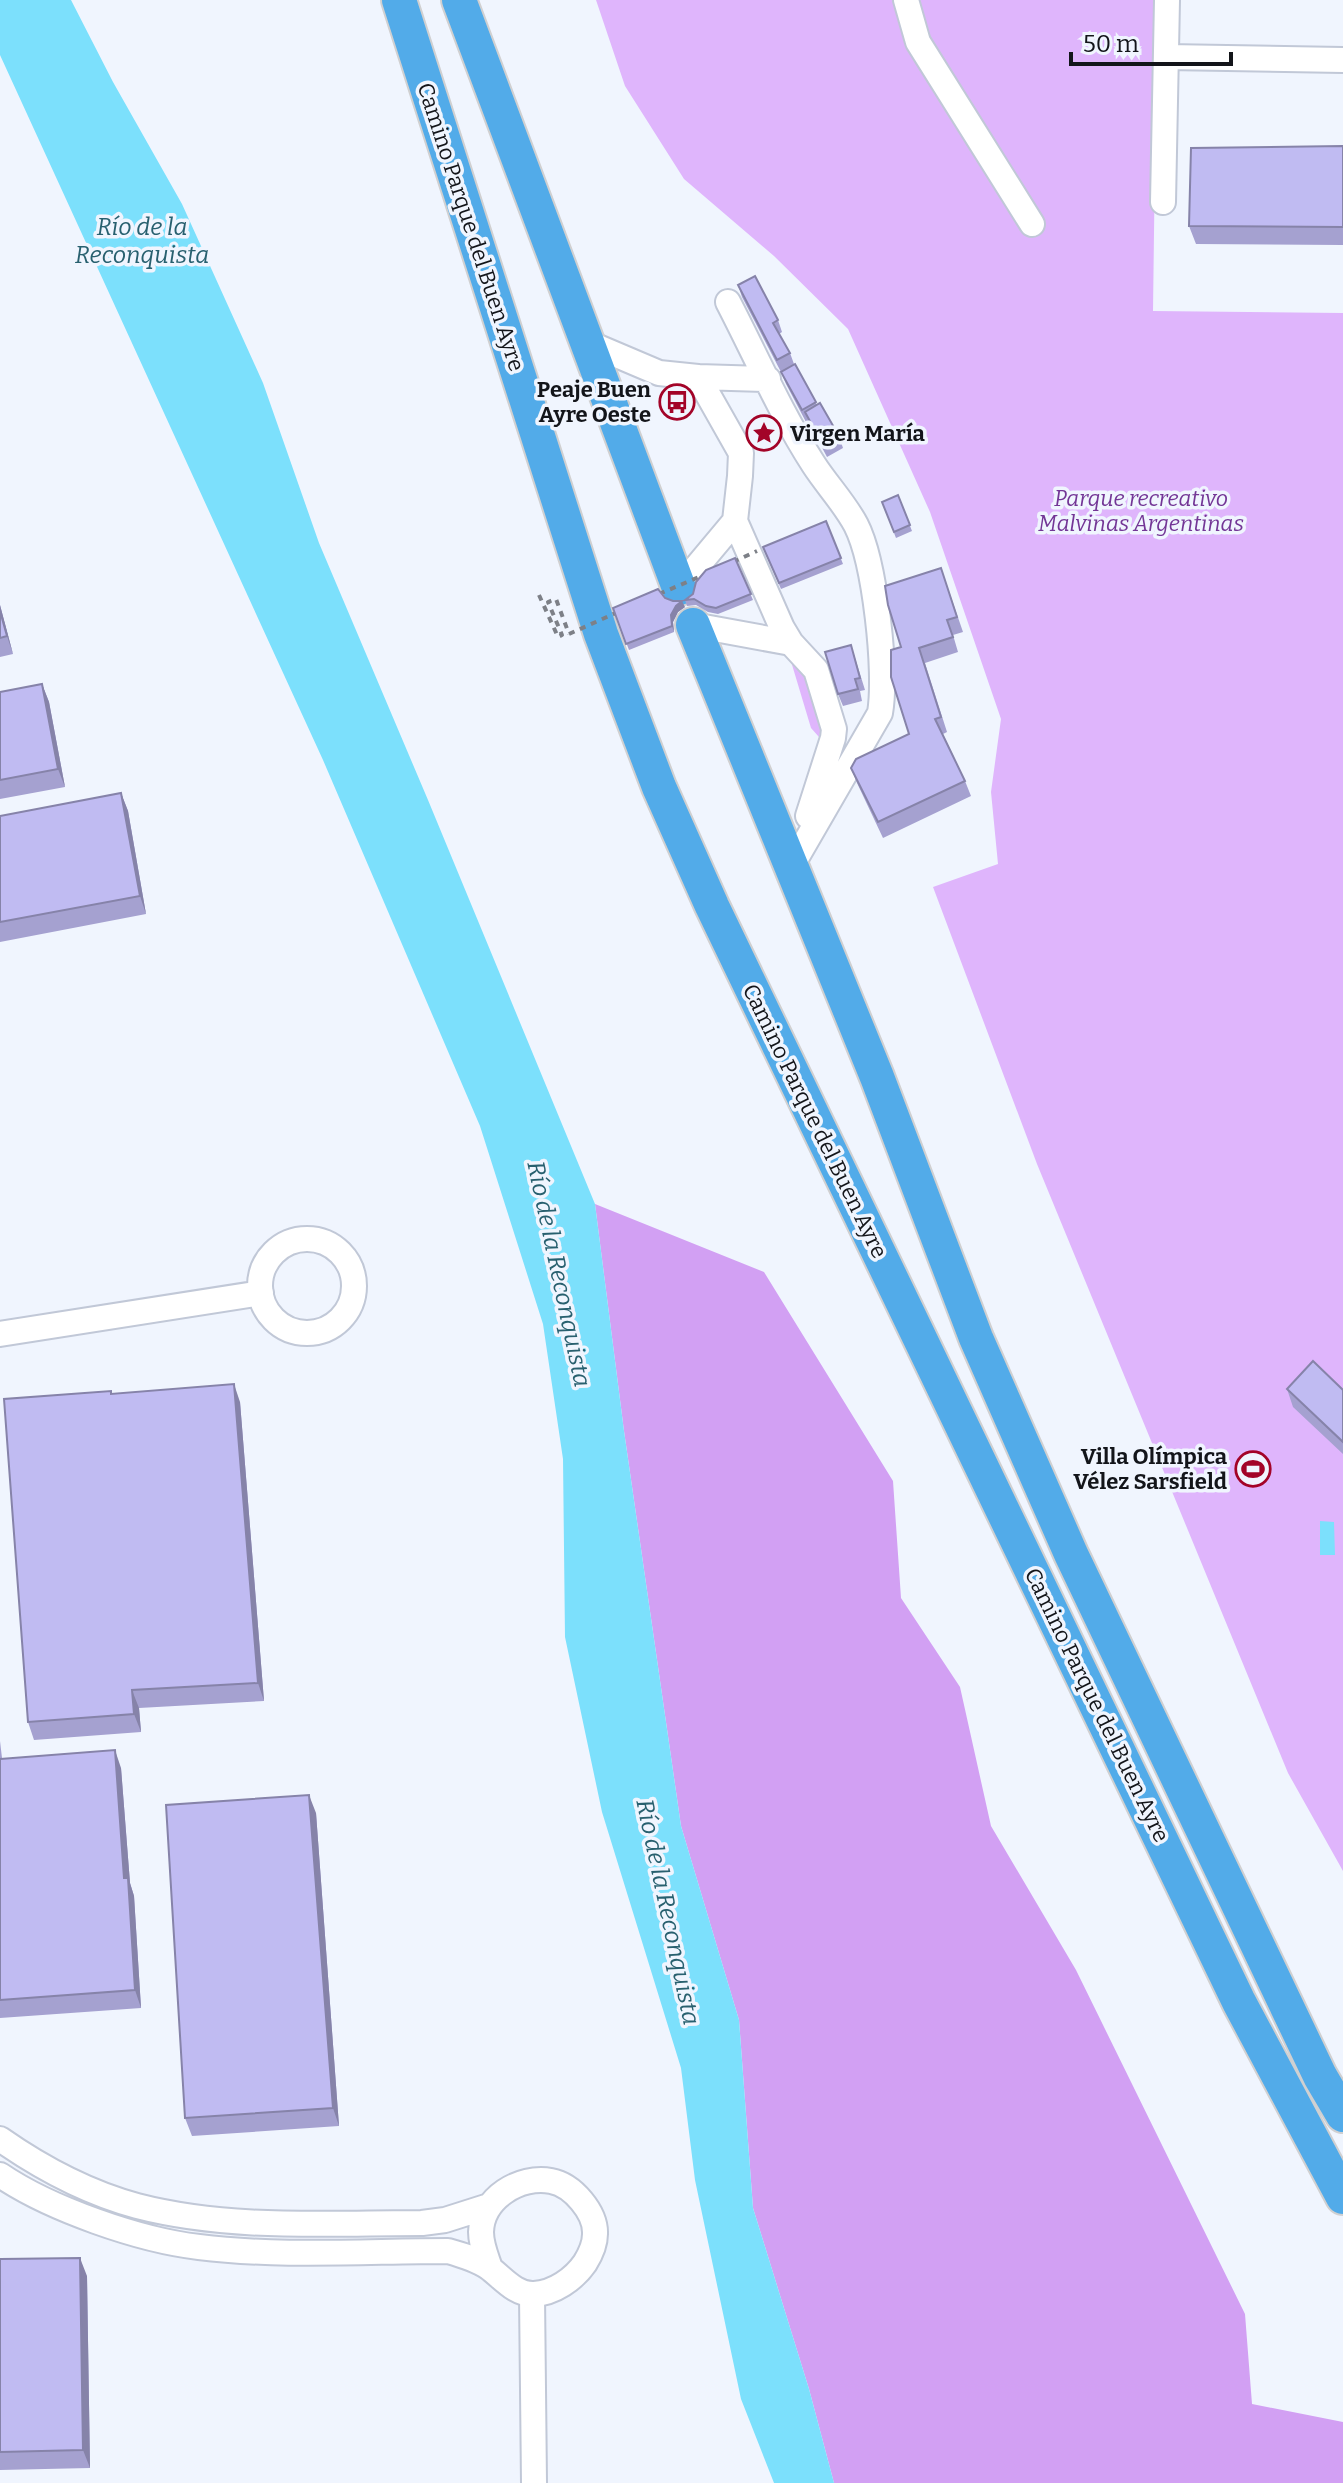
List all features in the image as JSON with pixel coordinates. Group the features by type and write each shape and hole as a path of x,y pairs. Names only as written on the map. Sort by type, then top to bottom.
{"highway":[{"name":"Camino Parque del Buen Ayre","path":"399,0 596,620 659,787 753,992 1239,2002 1343,2197"},
{"path":"459,0 586,342 668,592"},
{"name":"Camino Parque del Buen Ayre","path":"693,625 877,1077 976,1338 1071,1554 1320,2076 1343,2115"}],"street":[{"path":"906,0 918,42 1032,224"},
{"path":"1163,202 1167,0"},
{"path":"1167,57 1343,60"},
{"path":"728,302 813,463 857,526 868,559 875,599 883,693 880,713 791,867"},
{"path":"586,342 659,373 768,379"},
{"path":"698,377 741,453 735,521 782,628 791,643 816,670 834,729 791,867"},
{"path":"668,592 735,521"},
{"path":"693,625 791,643"},
{"path":"0,1334 261,1293"},
{"path":"0,2139 93,2190 134,2205 220,2221 422,2223 445,2220 489,2206 506,2190 531,2179 555,2181 574,2193 590,2212 595,2233 591,2254 578,2273 556,2289 532,2295 506,2285 490,2268 470,2257 448,2251 263,2251 197,2247 129,2232 64,2209 0,2175"},
{"path":"489,2206 481,2229 490,2268"},
{"path":"532,2295 534,2483"}],"path":[{"path":"728,564 757,551"},
{"path":"668,592 714,570"},
{"path":"539,595 558,637 562,635 548,602 556,599 569,634 627,609"}],"green space":[{"name":"Parque recreativo Malvinas Argentinas","path":"596,0 1157,0 1153,311 1343,313 1343,1871 1288,1773 1037,1164 933,887 998,864 991,792 1001,719 930,512 848,329 774,256 684,179 625,86"},
{"path":"790,658 803,665 821,729 819,737 811,728"}],"shaded area":[{"path":"595,1204 764,1272 893,1481 901,1598 960,1687 991,1826 1076,1970 1245,2314 1252,2404 1343,2422 1343,2483 834,2483 809,2389 753,2208 739,2020 681,1826"}],"water":[{"name":"Río de la Reconquista","path":"0,0 71,0 182,204 263,383 319,543 595,1204 681,1826 739,2020 753,2208 809,2389 834,2483 774,2483 741,2399 695,2180 681,2068 602,1812 565,1637 563,1459 543,1324 480,1126 323,760 0,55"},
{"path":"1320,1521 1334,1522 1335,1555 1320,1555"}],"building":[{"path":"1343,146 1343,227 1189,226 1191,148"},
{"path":"755,276 778,320 773,323 790,353 777,360 738,285"},
{"path":"795,364 816,402 802,410 781,372"},
{"path":"820,403 839,436 823,445 805,412"},
{"path":"898,495 910,525 894,532 882,502"},
{"path":"826,521 841,558 779,583 763,547"},
{"path":"735,558 751,594 716,608 694,599 685,600 693,594 696,582 706,570"},
{"path":"941,568 957,617 947,620 953,637 919,648 941,717 935,719 965,781 878,822 851,768 856,759 909,734 891,677 891,650 901,647 885,586"},
{"path":"658,589 665,598 682,601 671,615 672,626 626,644 613,608"},
{"path":"0,611 7,636 0,638"},
{"path":"851,645 860,678 855,679 858,689 838,694 825,652"},
{"path":"42,684 58,769 0,780 0,692"},
{"path":"121,793 140,896 0,922 0,816"},
{"path":"1313,1361 1343,1390 1343,1442 1287,1389"},
{"path":"234,1384 258,1683 132,1690 134,1714 28,1722 4,1399"},
{"path":"115,1750 135,1990 0,2000 0,1759"},
{"path":"309,1795 333,2108 185,2118 166,1805"},
{"path":"80,2258 83,2450 0,2452 0,2259"}],"place":[{"name":"Peaje Buen Ayre Oeste","path":"677,402"},
{"name":"Virgen María","path":"764,433"},
{"name":"Villa Olímpica Vélez Sarsfield","path":"1253,1469"}]}
